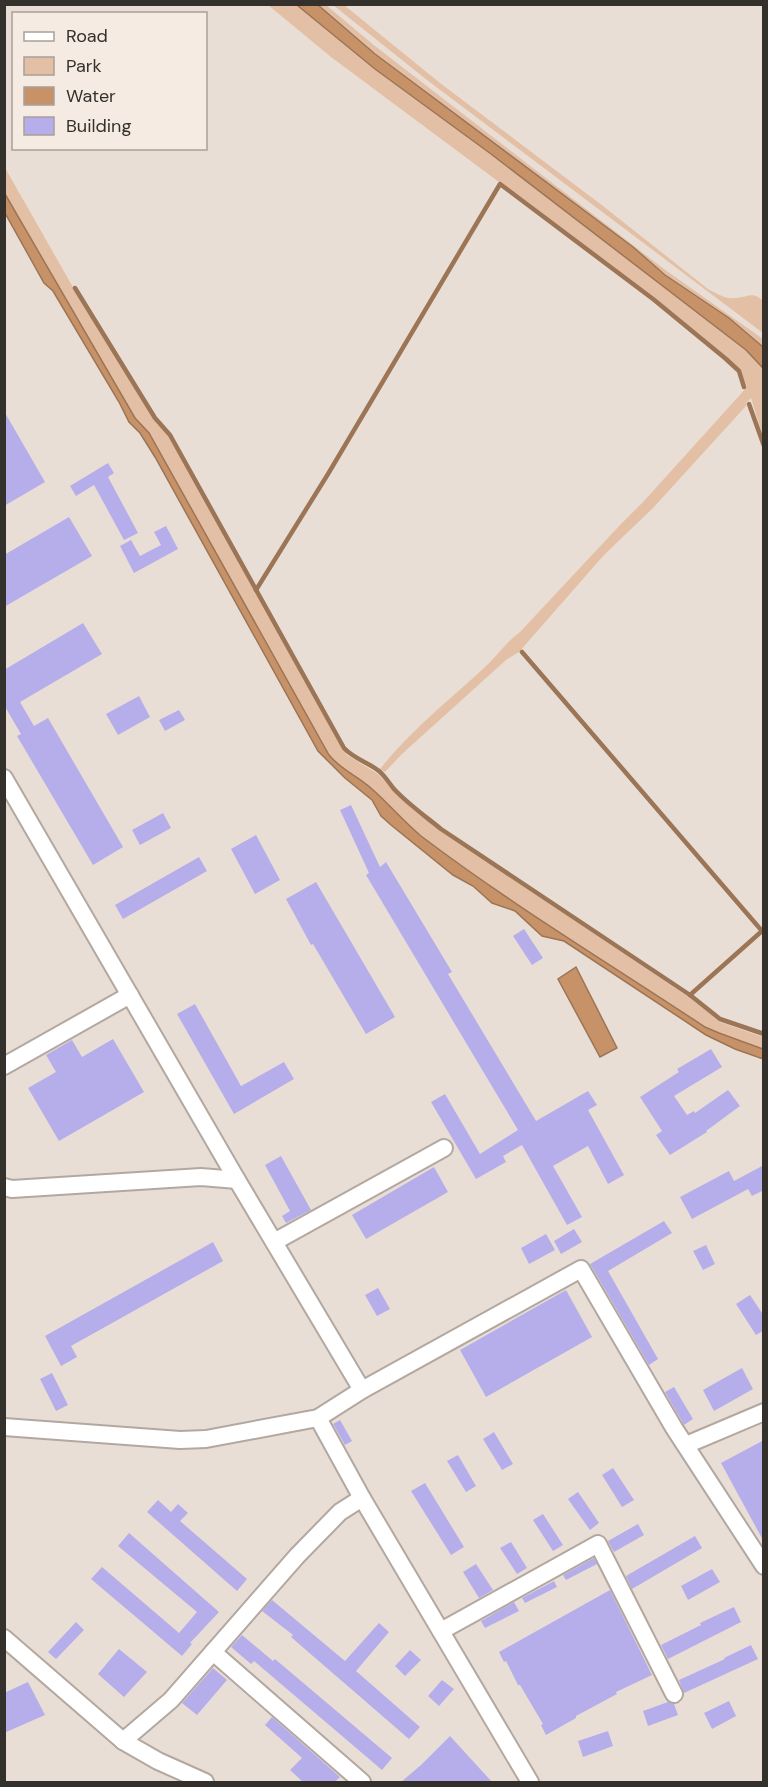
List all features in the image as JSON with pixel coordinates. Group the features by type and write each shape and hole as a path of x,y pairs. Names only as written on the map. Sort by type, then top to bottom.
{"street":[{"path":"4,778 237,1180 362,1390"},
{"path":"4,1066 130,995"},
{"path":"274,1242 444,1148"},
{"path":"4,1187 12,1189 201,1177 237,1180"},
{"path":"4,1427 180,1440 206,1439 318,1418 362,1390 581,1269 686,1445 764,1566"},
{"path":"686,1445 764,1412"},
{"path":"318,1418 362,1498 530,1782"},
{"path":"123,1741 171,1700 297,1556 340,1512 362,1498"},
{"path":"441,1631 598,1544 674,1694"},
{"path":"4,1638 123,1741 158,1761 205,1782"},
{"path":"213,1652 362,1782"}],"green space":[{"path":"268,5 297,5 375,69 491,154 746,350 763,368 763,437 751,398 653,508 604,555 519,652 506,660 385,772 380,769 404,742 520,632 644,501 747,387 740,369 655,298 331,57"},
{"path":"318,5 326,5 375,46 664,269 763,339 763,347 729,318 665,275 633,247 375,54"},
{"path":"333,5 344,5 440,83 603,206 708,289 729,298 751,295 760,298 763,301 763,333 427,80"},
{"path":"4,166 74,289 154,420 169,437 347,755 378,774 412,809 440,830 690,998 720,1022 763,1037 763,1049 705,1027 526,910 421,836 372,789 329,755 149,433 135,418 14,212 5,194"}],"water":[{"path":"297,5 318,5 375,54 633,247 665,275 729,318 763,347 763,368 746,350 491,154 375,69"},
{"path":"5,194 135,418 149,433 329,755 372,789 421,836 490,886 705,1027 763,1049 763,1059 706,1035 564,941 542,936 515,911 492,903 473,886 453,875 391,825 381,816 372,800 345,778 318,751 155,457 140,433 129,422 53,291 44,283 5,213"},
{"path":"576,967 617,1048 600,1057 558,979"}],"building":[{"path":"4,411 45,482 4,506"},
{"path":"108,463 114,473 108,477 138,533 124,540 94,485 76,496 70,486"},
{"path":"69,517 92,556 4,607 4,555"},
{"path":"166,526 178,549 134,573 120,546 131,540 140,556 161,545 154,532"},
{"path":"83,623 102,654 20,702 34,726 48,718 123,847 93,865 17,736 21,734 4,705 4,670"},
{"path":"139,696 150,717 118,735 106,714"},
{"path":"179,710 185,720 165,731 159,720"},
{"path":"351,805 380,867 386,862 452,972 448,974 536,1121 588,1091 597,1105 588,1110 624,1175 608,1184 588,1146 553,1166 582,1217 567,1225 522,1145 503,1156 506,1162 476,1179 431,1102 445,1094 480,1154 518,1130 366,875 369,873 340,810"},
{"path":"163,813 171,828 140,845 132,830"},
{"path":"256,835 280,880 255,894 231,849"},
{"path":"199,857 207,871 123,919 115,905"},
{"path":"316,882 395,1017 366,1034 313,944 311,945 286,899"},
{"path":"524,929 543,958 532,965 513,936"},
{"path":"195,1004 241,1086 284,1062 294,1079 234,1114 177,1014"},
{"path":"113,1039 144,1092 59,1141 28,1088 56,1072 46,1055 72,1040 82,1057"},
{"path":"711,1049 722,1067 674,1096 687,1115 694,1111 695,1113 728,1090 740,1106 707,1132 670,1155 656,1135 662,1131 640,1097 679,1072 677,1069"},
{"path":"281,1156 311,1210 286,1223 282,1216 290,1211 265,1165"},
{"path":"764,1165 764,1190 752,1196 748,1189 692,1219 680,1197 729,1171 734,1181"},
{"path":"434,1167 448,1192 366,1239 352,1215"},
{"path":"664,1221 672,1233 608,1271 658,1359 649,1365 590,1264"},
{"path":"574,1229 582,1242 561,1254 554,1241"},
{"path":"546,1234 555,1250 529,1264 521,1248"},
{"path":"213,1242 223,1261 71,1346 77,1357 61,1366 45,1336"},
{"path":"706,1245 715,1264 703,1270 693,1251"},
{"path":"378,1288 390,1309 377,1316 365,1295"},
{"path":"566,1290 592,1337 486,1397 460,1350"},
{"path":"750,1295 764,1316 764,1330 756,1335 736,1304"},
{"path":"742,1368 753,1389 714,1411 703,1390"},
{"path":"52,1373 68,1405 56,1411 40,1379"},
{"path":"674,1387 693,1419 684,1425 665,1392"},
{"path":"340,1420 352,1441 345,1445 333,1424"},
{"path":"494,1432 513,1464 502,1470 483,1439"},
{"path":"764,1440 764,1542 721,1463"},
{"path":"458,1455 476,1486 466,1492 447,1461"},
{"path":"613,1468 634,1500 622,1507 602,1475"},
{"path":"425,1483 464,1547 451,1555 411,1491"},
{"path":"578,1492 599,1523 590,1530 568,1499"},
{"path":"158,1500 171,1512 178,1504 188,1513 180,1521 247,1579 237,1591 147,1512"},
{"path":"543,1514 563,1545 553,1551 533,1520"},
{"path":"638,1524 644,1535 614,1552 608,1541"},
{"path":"129,1533 219,1612 190,1643 192,1644 182,1656 91,1579 102,1567 179,1633 197,1612 118,1546"},
{"path":"695,1536 702,1548 632,1589 626,1576"},
{"path":"511,1542 527,1568 517,1574 500,1548"},
{"path":"594,1558 597,1564 566,1580 563,1575"},
{"path":"476,1564 493,1590 479,1598 463,1572"},
{"path":"712,1569 720,1582 688,1600 681,1586"},
{"path":"554,1581 557,1587 525,1603 522,1598"},
{"path":"610,1590 652,1675 616,1692 617,1694 546,1735 541,1725 543,1724 499,1652"},
{"path":"272,1600 345,1661 379,1623 389,1632 356,1671 420,1727 409,1739 291,1637 293,1635 262,1611"},
{"path":"514,1602 519,1611 485,1628 481,1621"},
{"path":"734,1607 741,1622 668,1659 661,1645"},
{"path":"76,1622 84,1630 56,1659 48,1652"},
{"path":"242,1635 273,1661 275,1659 392,1758 382,1770 254,1661 251,1664 231,1647"},
{"path":"751,1645 758,1659 684,1693 679,1680"},
{"path":"119,1649 147,1672 124,1697 98,1674"},
{"path":"410,1650 421,1660 405,1676 395,1666"},
{"path":"213,1668 227,1680 197,1715 182,1703"},
{"path":"442,1680 454,1689 439,1706 428,1696"},
{"path":"28,1682 45,1715 4,1733 4,1693"},
{"path":"729,1701 736,1716 712,1729 704,1713"},
{"path":"668,1702 674,1704 678,1715 648,1726 643,1711"},
{"path":"272,1717 340,1777 335,1782 303,1782 290,1770 302,1758 265,1725"},
{"path":"608,1731 613,1746 583,1757 578,1741"},
{"path":"450,1736 492,1782 401,1782 421,1765"}],"waterway":[{"path":"256,590 328,474 500,184 653,299 726,359 739,371 744,387"},
{"path":"75,288 155,418 170,435 344,748 379,771 405,800 441,829 690,995 720,1019 764,1034"},
{"path":"749,404 764,446"},
{"path":"522,652 762,931 690,995"}]}
